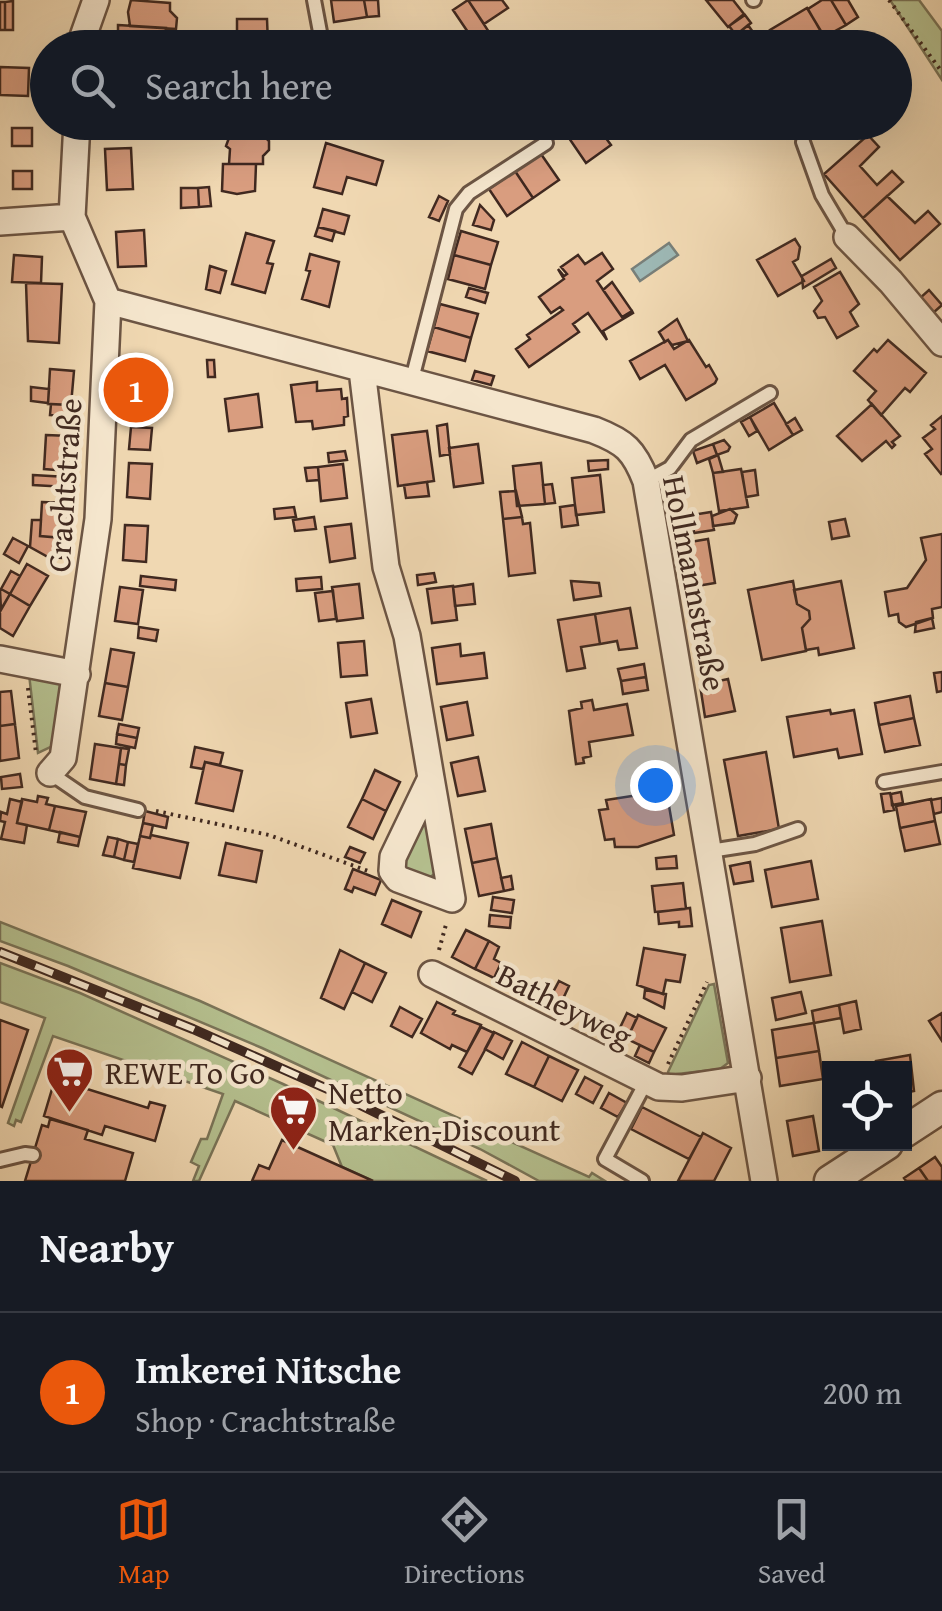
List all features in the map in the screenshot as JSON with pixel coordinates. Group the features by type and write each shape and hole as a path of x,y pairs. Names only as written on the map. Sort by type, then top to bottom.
{"street":[{"path":"85,30 96,0"},
{"path":"75,140 72,217 108,301"},
{"path":"0,222 72,217"},
{"path":"847,237 892,282 942,343"},
{"name":"Hollmannstraße","path":"108,301 617,439 636,455 646,480 764,1181"},
{"name":"Crachtstraße","path":"50,774 63,758 98,519 108,301"},
{"path":"362,370 386,567 407,636 452,899"},
{"path":"12,661 76,674"},
{"path":"430,778 393,857 392,871 398,879 452,899"},
{"name":"Batheyweg","path":"432,974 653,1085"},
{"path":"653,1085 682,1088 748,1078"},
{"path":"912,1127 942,1107"},
{"path":"830,1181 876,1151"}],"lane":[{"path":"314,0 320,30"},
{"path":"803,142 822,195 847,237"},
{"path":"410,383 456,209 469,193 546,143"},
{"path":"646,480 670,468 692,440 770,393"},
{"path":"884,782 942,772"},
{"path":"50,774 85,797 138,810"},
{"path":"710,851 755,844 798,829"},
{"path":"642,1181 604,1159 653,1085"},
{"path":"0,1160 33,1155"}],"path":[{"path":"889,0 911,30"},
{"path":"912,31 942,72"},
{"path":"12,661 37,757 50,774"},
{"path":"138,810 147,808 269,835 373,873 392,871"},
{"path":"432,974 452,899"},
{"path":"653,1085 726,942"}],"green space":[{"path":"890,0 919,0 942,31 942,80 912,30"},
{"path":"29,674 61,684 55,745 38,753"},
{"path":"425,814 436,873 418,879 402,866"},
{"path":"0,922 200,1001 605,1181 539,1181 480,1149 262,1048 0,941"},
{"path":"0,963 80,993 487,1181 373,1181 342,1167 333,1145 235,1101 199,1181 193,1181 199,1166 191,1162 201,1139 207,1139 223,1094 53,1036 21,1122 16,1120 14,1126 8,1123 45,1018 0,1002"},
{"path":"714,984 728,1063 720,1069 669,1075 709,985"}],"water":[{"path":"669,243 678,255 640,281 632,269"}],"building":[{"path":"131,0 170,3 170,11 177,18 176,29 130,26"},
{"path":"331,0 364,0 367,17 334,22"},
{"path":"364,0 378,0 379,16 367,17"},
{"path":"468,0 502,0 508,8 484,24"},
{"path":"468,0 488,30 467,30 453,10"},
{"path":"706,0 733,0 744,14 728,27"},
{"path":"822,0 831,0 846,25 837,30 820,30 808,9"},
{"path":"831,0 848,0 858,17 846,25"},
{"path":"13,1 13,30 5,30 5,2"},
{"path":"0,2 5,2 5,30 0,30"},
{"path":"807,8 820,30 770,30"},
{"path":"745,15 751,23 742,30 729,26"},
{"path":"237,19 267,19 267,30 237,30"},
{"path":"118,25 166,28 166,30 118,30"},
{"path":"0,67 29,68 28,96 0,95"},
{"path":"12,128 30,128 32,146 12,146"},
{"path":"228,140 269,141 263,164 229,164 230,149 226,146"},
{"path":"570,140 607,140 611,145 586,163"},
{"path":"862,140 873,140 879,147 860,166 877,185 892,171 903,182 863,218 824,174"},
{"path":"326,143 383,161 376,185 347,177 342,194 314,187"},
{"path":"131,148 133,189 107,190 105,149"},
{"path":"541,154 559,180 533,198 515,171"},
{"path":"223,164 256,164 255,191 222,191"},
{"path":"13,171 32,171 32,189 13,189"},
{"path":"515,171 533,198 507,216 489,189"},
{"path":"209,187 211,206 199,207 198,188"},
{"path":"181,188 198,188 199,207 181,208"},
{"path":"439,196 448,201 439,221 429,217"},
{"path":"887,196 915,223 928,211 940,224 900,260 863,218"},
{"path":"480,205 494,220 491,230 473,225"},
{"path":"323,209 349,216 344,234 318,227"},
{"path":"318,227 335,231 332,241 315,236"},
{"path":"144,230 146,266 118,267 116,232"},
{"path":"461,231 498,242 491,265 454,255"},
{"path":"246,233 274,241 267,263 273,264 265,293 232,284"},
{"path":"795,239 800,247 798,259 793,262 804,281 778,296 757,260"},
{"path":"602,253 613,269 597,281 622,317 633,313 603,331 607,340 588,313 573,324 579,332 529,367 516,349 530,339 527,335 563,310 560,307 551,313 539,297 564,279 558,269 564,276 567,274 561,267 578,255 585,264"},
{"path":"310,254 339,262 329,307 302,299"},
{"path":"14,255 42,257 41,283 12,282"},
{"path":"454,255 491,265 485,289 448,279"},
{"path":"831,259 836,268 803,288 802,276"},
{"path":"210,266 226,271 220,293 206,289"},
{"path":"840,272 859,304 850,312 858,326 837,338 825,317 818,318 814,311 822,301 814,287"},
{"path":"612,282 632,311 622,317 603,290"},
{"path":"26,283 62,284 59,343 28,341"},
{"path":"469,288 488,293 485,303 466,297"},
{"path":"929,290 942,305 933,313 920,298"},
{"path":"440,304 478,314 471,338 434,327"},
{"path":"677,319 688,341 672,345 659,332"},
{"path":"434,327 471,338 465,361 427,351"},
{"path":"668,340 674,349 689,340 706,367 709,365 717,379 715,383 686,400 665,365 640,379 630,361"},
{"path":"888,340 926,373 910,392 905,388 881,415 868,400 876,391 854,371"},
{"path":"207,360 214,360 215,377 208,377"},
{"path":"50,369 74,371 71,405 48,404"},
{"path":"475,371 494,376 491,385 472,380"},
{"path":"134,374 165,374 158,412 132,410"},
{"path":"317,382 317,391 341,389 342,399 347,398 344,425 313,429 312,421 296,422 291,385"},
{"path":"31,387 49,389 48,403 31,401"},
{"path":"258,394 262,427 229,431 225,399"},
{"path":"774,403 793,435 769,450 750,417"},
{"path":"51,404 70,405 69,416 50,415"},
{"path":"872,404 900,436 892,442 892,448 886,441 862,461 837,436"},
{"path":"942,416 941,474 925,454 932,449 923,438 935,429 931,425"},
{"path":"750,417 757,431 749,436 741,422"},
{"path":"795,418 802,430 793,435 786,424"},
{"path":"447,424 450,454 440,456 437,426"},
{"path":"131,427 152,428 150,450 129,449"},
{"path":"427,431 434,481 398,486 392,435"},
{"path":"46,435 70,436 68,471 44,469"},
{"path":"724,440 730,447 717,455 713,444"},
{"path":"478,444 483,483 454,487 449,448"},
{"path":"713,444 717,455 697,463 693,451"},
{"path":"345,451 347,460 329,462 328,453"},
{"path":"718,455 723,472 713,473 709,459"},
{"path":"608,460 608,469 589,471 588,461"},
{"path":"129,463 152,464 150,499 127,497"},
{"path":"541,463 545,504 517,506 513,466"},
{"path":"343,464 347,498 321,501 318,467"},
{"path":"318,467 319,480 307,481 305,468"},
{"path":"741,469 748,507 719,511 713,473"},
{"path":"755,470 758,495 746,497 742,472"},
{"path":"33,475 67,477 67,487 33,485"},
{"path":"600,475 604,512 576,515 572,478"},
{"path":"427,482 429,496 406,498 404,485"},
{"path":"552,484 555,503 545,504 543,485"},
{"path":"516,491 522,517 503,519 500,492"},
{"path":"42,502 66,503 64,538 40,536"},
{"path":"575,505 578,525 562,527 560,507"},
{"path":"294,507 296,517 275,519 274,509"},
{"path":"730,509 737,515 734,523 713,526 712,516"},
{"path":"711,512 714,530 694,533 692,515"},
{"path":"314,517 316,529 295,531 293,520"},
{"path":"522,517 523,524 530,523 535,573 509,576 503,519"},
{"path":"845,519 849,536 832,539 829,522"},
{"path":"32,520 41,520 40,536 62,538 61,558 48,557 30,547"},
{"path":"351,524 355,558 330,562 325,527"},
{"path":"125,525 148,526 146,562 123,560"},
{"path":"942,534 942,607 932,609 933,618 906,627 899,622 898,614 889,616 885,592 907,588 926,560 921,538"},
{"path":"13,538 28,546 19,563 4,554"},
{"path":"708,539 715,583 685,588 678,544"},
{"path":"27,564 48,576 30,606 10,594"},
{"path":"11,571 20,576 10,594 1,589"},
{"path":"434,573 436,582 418,585 417,575"},
{"path":"141,576 176,580 175,590 140,586"},
{"path":"321,577 322,589 297,591 296,579"},
{"path":"571,581 599,583 601,596 574,600"},
{"path":"793,581 797,604 809,611 810,619 802,628 806,651 762,660 748,590"},
{"path":"841,581 854,648 819,655 818,648 806,650 802,628 810,619 809,611 797,604 794,590"},
{"path":"359,584 363,618 337,621 332,587"},
{"path":"473,584 475,604 455,606 453,587"},
{"path":"453,586 457,620 432,623 427,589"},
{"path":"120,587 143,590 138,624 115,621"},
{"path":"0,590 10,594 1,610"},
{"path":"333,591 336,619 319,621 315,593"},
{"path":"10,594 30,606 13,636 0,628 0,611"},
{"path":"630,608 637,648 619,650 617,641 600,644 595,614"},
{"path":"595,614 600,644 581,647 585,668 567,671 558,620"},
{"path":"932,618 934,628 915,632 916,622"},
{"path":"139,627 158,630 156,641 138,638"},
{"path":"364,641 367,675 341,677 338,643"},
{"path":"460,644 461,656 484,653 487,678 437,684 432,648"},
{"path":"111,649 134,653 128,687 105,683"},
{"path":"644,664 646,677 621,681 618,669"},
{"path":"942,672 942,691 937,692 934,673"},
{"path":"646,677 648,690 623,694 621,681"},
{"path":"728,679 735,711 705,717 700,685"},
{"path":"105,683 128,687 122,720 99,716"},
{"path":"11,691 15,724 0,726 0,692"},
{"path":"910,696 914,718 879,725 875,703"},
{"path":"371,699 377,733 351,737 346,703"},
{"path":"592,700 594,710 627,704 633,735 589,742 591,756 576,764 569,711"},
{"path":"467,702 473,735 447,740 441,707"},
{"path":"830,710 831,714 854,710 862,754 839,758 837,749 794,757 787,717"},
{"path":"914,718 920,745 885,752 879,725"},
{"path":"15,724 19,758 0,761 0,726"},
{"path":"119,724 139,728 137,738 117,734"},
{"path":"117,734 137,738 135,748 116,744"},
{"path":"95,744 121,748 116,784 90,779"},
{"path":"195,747 223,753 220,765 205,762 203,769 191,767"},
{"path":"121,748 129,749 126,765 119,764"},
{"path":"766,752 779,829 738,836 724,760"},
{"path":"478,757 485,791 458,796 451,763"},
{"path":"205,762 242,771 233,811 196,803"},
{"path":"119,764 126,765 124,785 116,784"},
{"path":"375,770 400,782 386,811 362,799"},
{"path":"20,774 22,787 2,789 1,777"},
{"path":"658,792 660,801 668,800 674,835 638,847 615,847 614,839 605,840 599,810 608,809 606,800"},
{"path":"901,792 903,803 892,805 891,794"},
{"path":"890,793 894,810 884,812 881,794"},
{"path":"38,796 48,798 46,804 55,806 49,830 17,823 22,799 37,802"},
{"path":"942,798 942,812 934,814 931,800"},
{"path":"10,799 22,802 17,823 27,825 24,843 1,839 5,822 0,821 1,812 7,814"},
{"path":"362,799 386,811 373,839 348,827"},
{"path":"931,799 935,821 900,828 896,806"},
{"path":"55,806 86,812 80,837 49,830"},
{"path":"145,811 168,817 166,828 143,823"},
{"path":"935,821 940,844 905,851 900,828"},
{"path":"143,823 153,825 150,838 140,836"},
{"path":"491,824 497,858 472,863 465,829"},
{"path":"60,832 80,837 78,846 58,842"},
{"path":"140,836 188,843 180,878 133,868"},
{"path":"108,837 118,839 114,857 103,855"},
{"path":"118,839 128,842 124,860 114,857"},
{"path":"128,842 138,844 134,862 124,860"},
{"path":"226,843 262,851 256,882 219,875"},
{"path":"350,847 365,853 360,863 345,857"},
{"path":"676,856 677,868 657,869 656,858"},
{"path":"497,858 504,891 479,896 472,863"},
{"path":"811,861 818,899 772,907 765,870"},
{"path":"750,862 753,881 734,884 730,866"},
{"path":"353,869 381,880 375,895 354,887 352,892 345,889"},
{"path":"511,876 513,889 504,891 501,878"},
{"path":"683,883 686,909 655,912 652,886"},
{"path":"493,897 514,900 512,913 491,910"},
{"path":"392,900 421,912 411,937 382,924"},
{"path":"690,908 692,926 679,927 679,922 659,924 658,912"},
{"path":"490,915 511,917 510,928 489,926"},
{"path":"822,921 831,975 790,982 781,928"},
{"path":"466,930 489,941 475,969 452,957"},
{"path":"489,941 499,947 494,959 501,963 494,978 475,969"},
{"path":"644,948 685,955 680,982 666,980 663,994 637,985"},
{"path":"340,950 365,963 344,1009 321,998"},
{"path":"365,963 386,973 372,1002 352,992"},
{"path":"559,981 569,986 561,1003 550,998"},
{"path":"645,990 666,994 664,1008 644,998"},
{"path":"801,992 806,1013 776,1020 772,998"},
{"path":"856,1001 861,1029 844,1033 839,1005"},
{"path":"437,1002 455,1011 453,1014 481,1025 467,1052 452,1045 450,1049 421,1033"},
{"path":"839,1005 841,1018 814,1023 812,1011"},
{"path":"400,1007 422,1019 412,1037 391,1026"},
{"path":"627,1013 637,1018 627,1039 617,1034"},
{"path":"942,1013 942,1041 929,1021"},
{"path":"638,1015 666,1028 654,1052 627,1039"},
{"path":"0,1020 28,1030 2,1107 0,1106"},
{"path":"814,1023 819,1051 776,1058 772,1030"},
{"path":"481,1027 494,1033 472,1074 459,1067"},
{"path":"494,1032 512,1041 503,1059 485,1049"},
{"path":"522,1042 549,1056 534,1087 506,1074"},
{"path":"640,1045 654,1052 649,1063 635,1056"},
{"path":"819,1051 822,1079 780,1086 776,1058"},
{"path":"910,1055 911,1061 876,1061"},
{"path":"549,1056 578,1070 562,1101 534,1087"},
{"path":"585,1077 602,1086 593,1103 576,1094"},
{"path":"55,1079 148,1108 150,1102 165,1106 155,1141 105,1126 102,1135 44,1116"},
{"path":"609,1093 627,1103 618,1117 601,1108"},
{"path":"642,1107 701,1137 689,1159 631,1129"},
{"path":"813,1116 819,1151 793,1156 787,1121"},
{"path":"50,1119 88,1130 85,1139 133,1153 125,1181 25,1181 42,1125 48,1127"},
{"path":"703,1133 731,1148 714,1181 678,1181"},
{"name":"Netto Marken-Discount","path":"282,1140 373,1181 252,1181 259,1165 269,1169"},
{"path":"935,1157 942,1167 942,1181 928,1181 919,1168"},
{"path":"919,1168 928,1181 906,1181 904,1178"}],"railway":[{"path":"0,952 193,1029 332,1091 515,1181"}],"place":[{"name":"Imkerei Nitsche","path":"136,390"},
{"name":"REWE To Go","path":"70,1114"},
{"name":"Netto Marken-Discount","path":"293,1152"}]}
